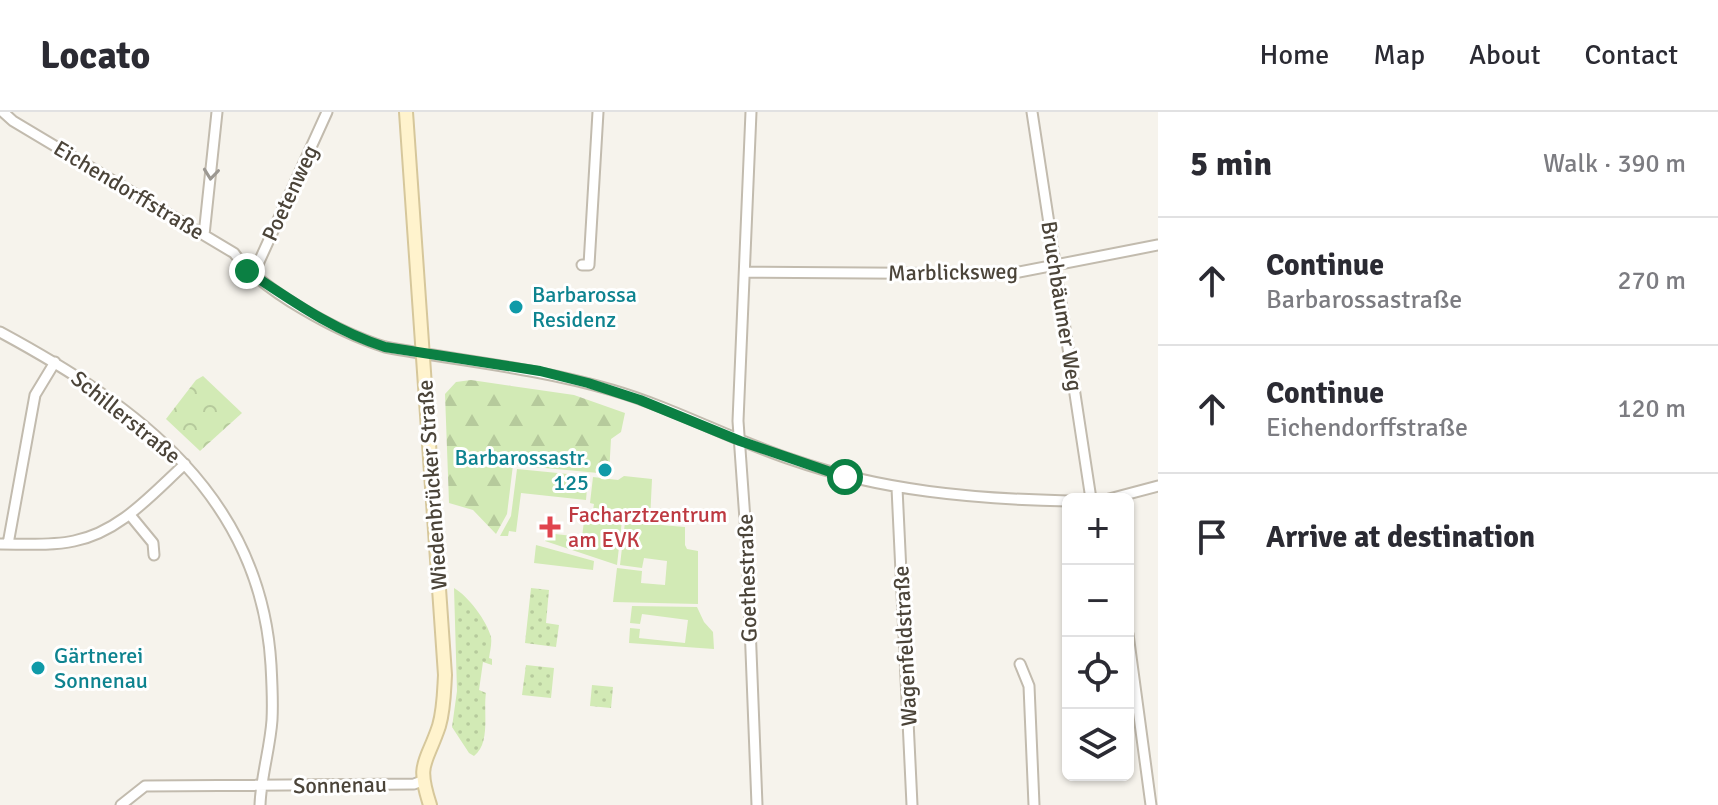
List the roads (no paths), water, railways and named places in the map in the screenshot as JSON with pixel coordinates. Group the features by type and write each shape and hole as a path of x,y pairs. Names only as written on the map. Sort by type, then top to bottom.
{"street":[{"name":"Eichendorffstraße","path":"3,112 13,121 234,253 253,275 362,340 385,347 540,371 588,383 845,477 950,495 1062,501"},
{"path":"204,235 217,112"},
{"name":"Poetenweg","path":"253,275 327,112"},
{"name":"Wiedenbrücker Straße","path":"406,112 445,675 442,715 424,761 422,781"},
{"path":"582,265 589,265 598,112"},
{"name":"Goethestraße","path":"751,112 740,441 757,805"},
{"name":"Bruchbäumer Weg","path":"1032,112 1090,493"},
{"name":"Marblicksweg","path":"745,272 1009,274 1158,245"},
{"name":"Schillerstraße","path":"0,332 55,362 151,433 209,491 230,522 260,594 271,664 272,721 260,805"},
{"path":"55,362 35,395 4,544 75,541 107,530 130,515 185,464"},
{"path":"1132,493 1158,486"},
{"name":"Wagenfeldstraße","path":"897,488 912,805"},
{"path":"130,515 153,543 154,555"},
{"path":"1128,637 1151,805"},
{"path":"1020,664 1029,686 1034,805"},
{"path":"422,781 430,805"},
{"name":"Sonnenau","path":"121,805 145,786 422,781"}],"place":[{"name":"Barbarossa Residenz","path":"516,307"},
{"name":"Barbarossastr. 125","path":"605,470"},
{"name":"Facharztzentrum am EVK","path":"550,527"},
{"name":"Gärtnerei Sonnenau","path":"38,668"}]}
